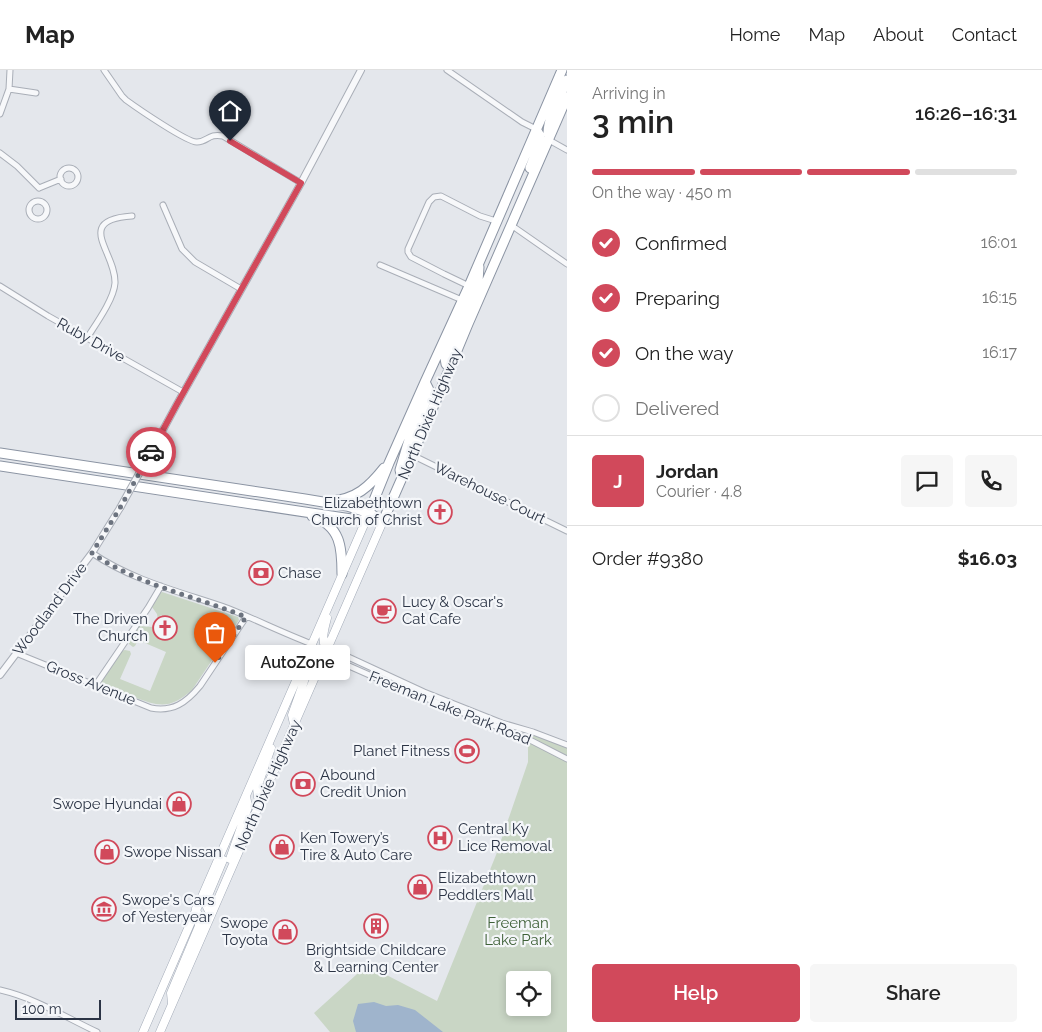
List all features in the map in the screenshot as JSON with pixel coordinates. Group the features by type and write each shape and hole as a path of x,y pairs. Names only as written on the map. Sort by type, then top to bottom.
{"highway":[{"name":"North Dixie Highway","path":"367,516 562,70"},
{"path":"549,140 548,127 550,120 567,80"},
{"name":"North Dixie Highway","path":"383,521 567,97"},
{"path":"477,303 490,260 539,146 541,140 536,129"},
{"path":"450,368 446,364 445,358 478,282 479,262"},
{"path":"402,480 400,470 403,460 417,420 428,396 429,390 424,382"},
{"path":"0,453 347,506 367,516 383,521"},
{"path":"305,499 328,501 357,494 372,483 389,463"},
{"path":"0,466 358,520 367,516"},
{"path":"295,510 320,519 332,529 336,535 342,556 341,576"}],"main road":[{"name":"North Dixie Highway","path":"143,1032 367,516"},
{"name":"North Dixie Highway","path":"160,1032 383,521"},
{"path":"326,650 323,642 324,631 327,618 342,586 341,576"},
{"path":"294,724 292,715 313,656 312,644"},
{"path":"260,801 257,788 289,707 287,700"},
{"path":"212,912 212,901 232,854 248,807 246,794"},
{"path":"212,912 206,905 207,898 230,844 228,835"},
{"path":"172,1003 171,993 199,926 196,909"},
{"path":"148,1032 168,982 168,976"}],"street":[{"path":"0,114 9,89 10,70"},
{"path":"104,70 126,100 179,134 196,142 212,136 223,136 301,183"},
{"name":"Woodland Drive","path":"0,675 92,553 120,508 301,183 361,70"},
{"path":"447,70 522,122 536,129"},
{"path":"9,89 36,93"},
{"path":"549,140 567,150"},
{"path":"0,153 17,166 39,188 38,201"},
{"path":"39,188 61,179"},
{"path":"469,286 412,257 408,249 429,202 434,197 441,196 496,222"},
{"path":"163,204 182,249 187,255 195,262 241,289"},
{"path":"87,338 109,301 115,285 114,272 101,240 101,229 105,223 112,219 132,216"},
{"path":"511,225 567,264"},
{"path":"380,264 462,300"},
{"name":"Ruby Drive","path":"0,286 48,316 184,392"},
{"name":"Warehouse Court","path":"412,455 567,531"},
{"path":"92,553 135,577 227,609 312,644"},
{"path":"95,686 161,586"},
{"name":"Gross Avenue","path":"16,653 151,708 166,708 178,705 192,696 246,617"},
{"name":"Freeman Lake Park Road","path":"326,650 344,655 424,692 484,716 567,745"},
{"name":"Freeman Lake Park Road","path":"335,654 340,662 528,739 567,759"},
{"path":"0,990 38,1003 97,1032"}],"green space":[{"path":"162,592 238,617 239,620 192,690 178,701 158,704 100,683 121,651 125,650 130,651 131,654 120,679 150,691 166,652 138,640 133,647 129,644 129,641 139,626 153,627 157,632 162,630 164,637 175,635 178,630 174,621 166,623 165,618 161,615 158,620 157,614 152,607"},
{"name":"Freeman Lake Park","path":"533,732 567,744 567,1032 330,1032 314,1013 367,965 437,1001 496,855 528,762 528,739"}],"water":[{"path":"374,1002 386,1006 398,1005 415,1010 443,1032 356,1032 353,1021 358,1004"}],"way so far":[{"path":"151,452 92,553 135,577 246,617 215,663"}],"place":[{"name":"Elizabethtown Church of Christ","path":"440,512"},
{"name":"Chase","path":"261,573"},
{"name":"Lucy & Oscar's Cat Cafe","path":"384,611"},
{"name":"The Driven Church","path":"165,628"},
{"name":"AutoZone","path":"215,663"},
{"name":"Planet Fitness","path":"467,751"},
{"name":"Abound Credit Union","path":"303,784"},
{"name":"Swope Hyundai","path":"179,804"},
{"name":"Central Ky Lice Removal","path":"440,838"},
{"name":"Ken Towery’s Tire & Auto Care","path":"282,847"},
{"name":"Swope Nissan","path":"107,852"},
{"name":"Elizabethtown Peddlers Mall","path":"420,887"},
{"name":"Swope's Cars of Yesteryear","path":"104,909"},
{"name":"Brightside Childcare & Learning Center","path":"376,926"},
{"name":"Swope Toyota","path":"285,932"}],"route":[{"path":"151,452 301,183 230,141"}]}
